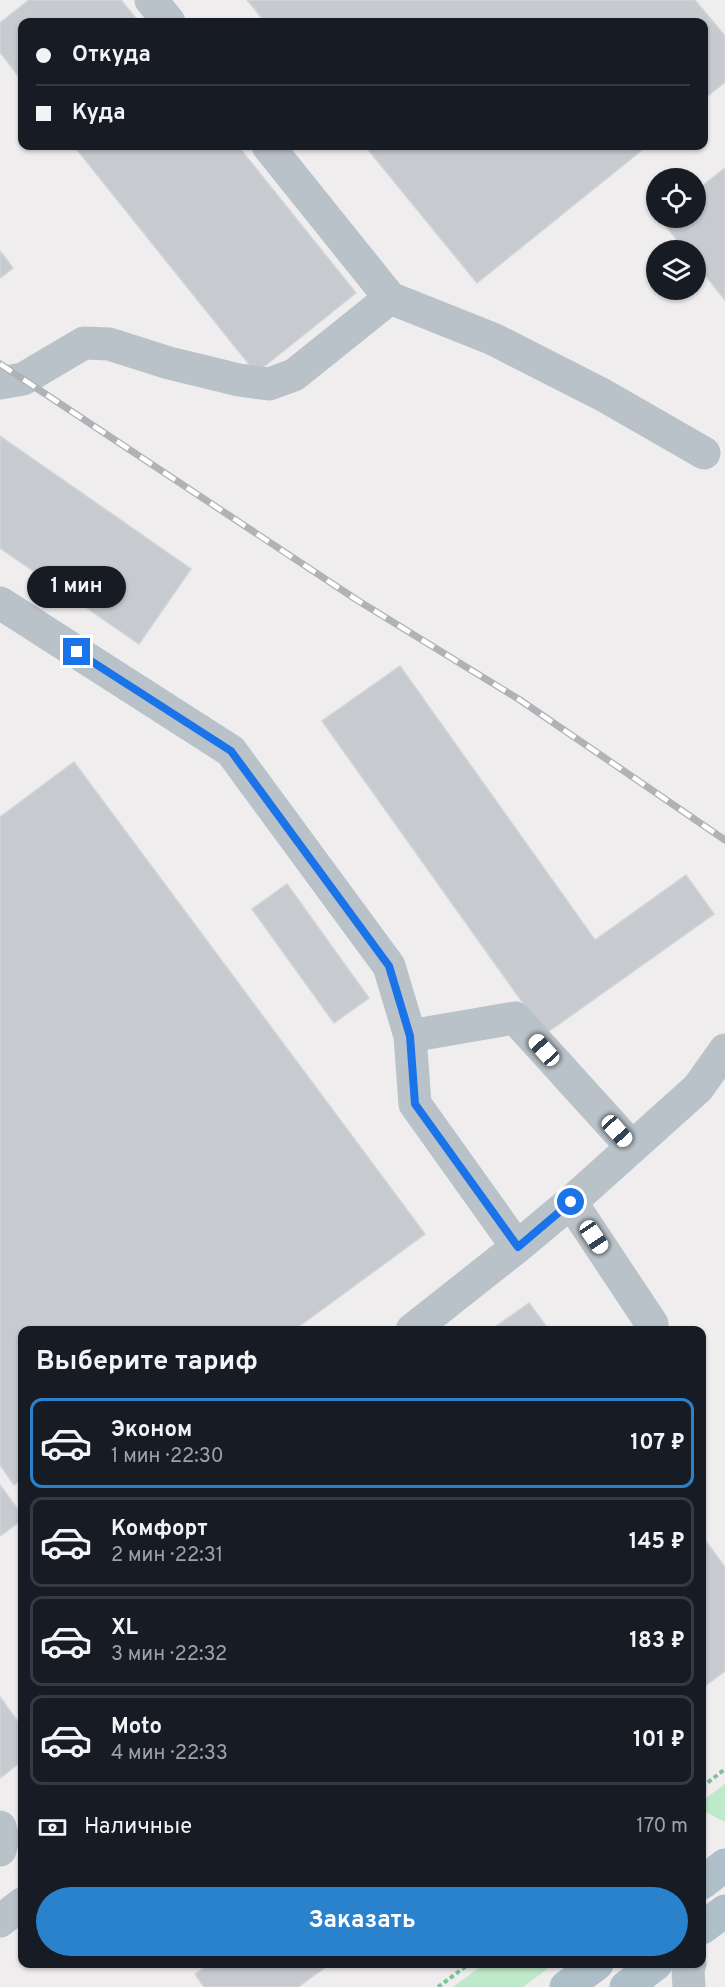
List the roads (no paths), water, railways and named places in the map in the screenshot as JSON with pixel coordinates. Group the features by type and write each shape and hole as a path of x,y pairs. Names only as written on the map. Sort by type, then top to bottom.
{"main road":[{"path":"706,1880 725,1865"},
{"path":"566,1987 592,1968"},
{"path":"626,1987 651,1968"}],"lane":[{"path":"151,0 166,18"},
{"path":"271,150 390,298 493,339 603,395 704,453"},
{"path":"0,383 23,379 84,343 109,344 169,363 239,380 269,384 294,375 390,298"},
{"path":"0,603 231,751 389,966 410,1036 415,1104 518,1247"},
{"path":"410,1036 515,1018 632,1147"},
{"path":"417,1326 571,1202 698,1088 725,1050"},
{"path":"571,1202 652,1324"},
{"path":"0,1827 3,1838 0,1850"},
{"path":"0,1921 18,1907"},
{"path":"688,1987 689,1968"}],"railway":[{"path":"0,364 357,600 520,700 725,840"}]}
